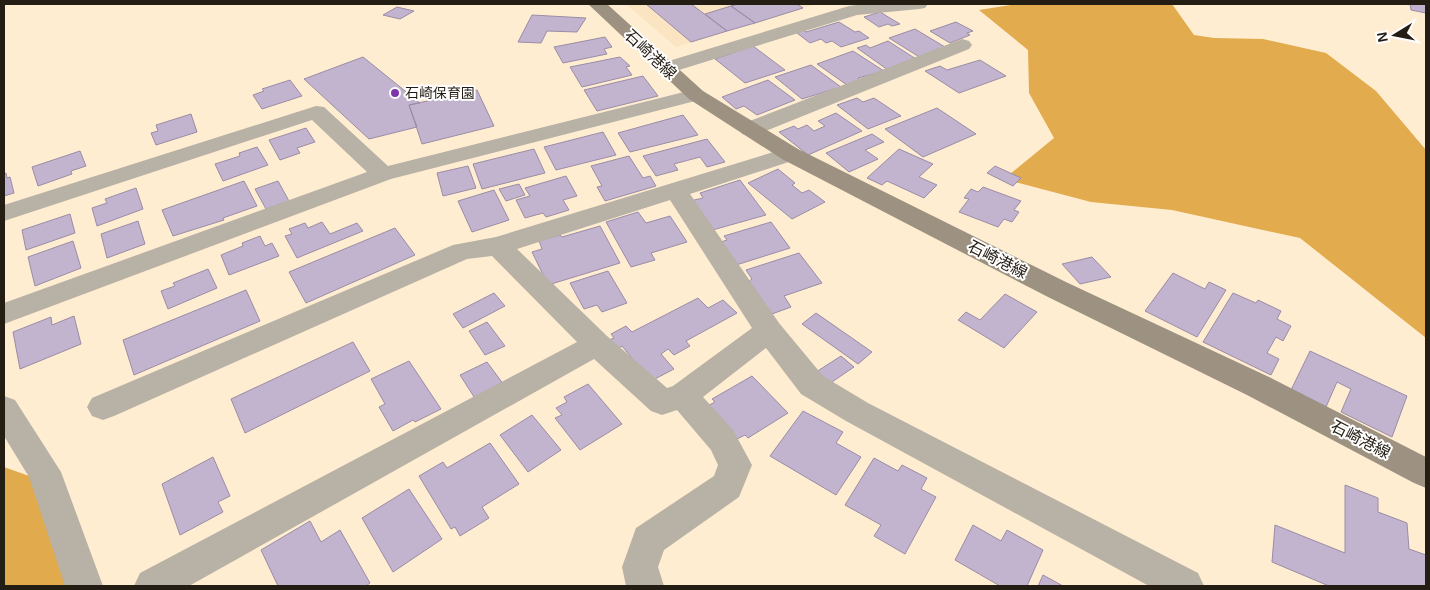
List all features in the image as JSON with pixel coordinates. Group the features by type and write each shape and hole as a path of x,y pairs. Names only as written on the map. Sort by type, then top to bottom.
{"main road":[{"name":"石崎港線","path":"596,4 696,96 790,154 1058,290 1258,386 1426,473"}],"street":[{"path":"666,68 855,10 919,4"},
{"path":"750,129 962,45"},
{"path":"4,314 383,174 696,96"},
{"path":"4,213 316,112 383,174"},
{"path":"104,406 462,251 498,246 790,154"},
{"path":"675,190 769,331 812,385 858,412 1185,586"},
{"path":"498,246 597,344 662,402 683,396 769,331"},
{"path":"153,586 597,344"},
{"path":"645,586 640,567 649,540 727,486 735,465 722,440 683,396"},
{"path":"4,409 44,472 84,586"}],"shaded area":[{"path":"626,4 816,4 676,47"},
{"path":"1017,4 1172,4 1194,35 1214,38 1263,39 1326,53 1376,91 1426,150 1426,338 1300,238 1172,210 1091,202 1004,179 1054,138 1029,93 1028,50 979,10"}],"building":[{"path":"646,4 691,4 727,31 691,42"},
{"path":"738,4 797,4 803,8 755,23 731,6"},
{"path":"1410,4 1426,4 1426,13 1411,10"},
{"path":"731,6 755,23 727,31 705,14"},
{"path":"397,7 414,11 400,19 383,15"},
{"path":"880,12 900,24 892,26 888,24 879,27 864,17"},
{"path":"532,15 586,18 577,32 547,31 541,43 518,42"},
{"path":"839,22 869,38 841,47 832,41 826,43 821,39 810,43 793,30 800,28 806,32"},
{"path":"956,22 973,31 967,33 970,35 950,43 930,31"},
{"path":"915,29 945,47 921,58 889,38"},
{"path":"605,37 612,47 604,49 607,54 563,63 554,47"},
{"path":"888,41 916,59 888,70 857,48 866,45 870,48"},
{"path":"753,46 785,70 745,83 715,59"},
{"path":"853,51 884,71 858,78 860,80 847,85 817,64"},
{"path":"363,57 420,103 409,105 417,127 369,139 304,79"},
{"path":"620,57 630,66 626,67 632,75 582,87 570,67"},
{"path":"980,60 1006,76 959,93 925,71 940,66 947,70"},
{"path":"811,65 841,87 802,99 775,77"},
{"path":"643,76 658,96 597,111 584,90"},
{"path":"290,80 302,96 262,109 253,95 264,91 262,89"},
{"path":"768,80 795,100 757,115 744,106 736,109 722,97"},
{"path":"477,90 494,126 422,144 409,105"},
{"path":"857,98 863,102 874,98 901,116 868,129 837,105"},
{"path":"937,108 976,134 923,157 885,129"},
{"path":"836,113 862,131 808,155 779,132 794,126 798,129 807,125 814,131 825,126 818,121"},
{"path":"191,114 197,132 156,145 151,133 158,131 156,125"},
{"path":"683,115 698,135 630,152 618,133"},
{"path":"306,128 315,142 297,148 300,153 280,160 269,140"},
{"path":"603,132 616,155 556,170 544,147"},
{"path":"872,134 884,142 865,150 878,159 849,172 826,153"},
{"path":"707,139 725,162 707,167 700,157 674,164 678,170 656,176 643,156"},
{"path":"257,147 268,165 223,181 215,164 240,156 239,153"},
{"path":"534,149 545,173 482,189 473,164"},
{"path":"899,149 933,164 919,177 937,185 924,198 887,181 882,185 867,178"},
{"path":"80,151 86,166 71,171 72,174 38,186 32,167"},
{"path":"629,156 643,178 650,176 656,186 605,201 597,187 602,186 591,166"},
{"path":"468,166 476,188 443,196 437,173"},
{"path":"995,166 1021,178 1013,186 987,173"},
{"path":"778,169 795,183 792,185 802,193 809,190 825,202 792,219 748,183"},
{"path":"6,173 7,178 10,177 14,193 4,196 4,174"},
{"path":"566,176 577,196 563,200 569,210 546,217 543,213 525,218 516,200 530,196 525,188"},
{"path":"740,180 766,215 709,231 690,201 703,198 700,193"},
{"path":"244,181 257,206 223,218 224,220 173,236 162,210"},
{"path":"278,181 289,201 266,209 255,189"},
{"path":"519,184 525,195 506,201 499,189"},
{"path":"983,187 1021,201 1014,210 1019,212 1012,222 1004,219 998,227 959,212 969,199 964,198 971,189 978,192"},
{"path":"136,188 143,209 97,226 92,208 107,203 105,199"},
{"path":"494,190 509,220 472,232 458,201"},
{"path":"638,212 646,223 670,216 687,242 651,253 655,260 631,267 606,222"},
{"path":"70,214 75,233 26,250 22,230"},
{"path":"138,221 145,244 107,258 101,234"},
{"path":"322,222 330,234 357,223 363,231 297,258 285,236 292,234 289,229 305,223 308,228"},
{"path":"771,222 790,248 733,266 718,243 727,240 724,236"},
{"path":"600,226 620,263 548,285 532,252 542,249 539,241 560,235 562,237"},
{"path":"395,228 415,255 306,303 289,272"},
{"path":"260,236 265,246 272,243 279,256 229,275 221,255 243,246 242,243"},
{"path":"73,241 81,268 35,286 28,257"},
{"path":"799,253 822,283 784,296 791,307 772,314 749,281 752,279 746,270"},
{"path":"1092,257 1111,277 1080,284 1062,264"},
{"path":"208,269 217,288 168,309 161,291 175,286 173,283"},
{"path":"608,271 627,303 602,312 597,305 584,309 570,283"},
{"path":"1173,273 1205,289 1209,282 1226,290 1197,337 1145,311"},
{"path":"246,290 260,321 134,375 123,340"},
{"path":"494,293 505,306 463,328 453,314"},
{"path":"1233,293 1256,303 1258,300 1281,311 1277,319 1291,326 1283,341 1276,337 1267,353 1279,359 1271,375 1203,342"},
{"path":"1005,294 1037,312 1004,348 958,320 966,312 980,320"},
{"path":"698,298 708,308 723,300 737,313 686,341 690,346 674,355 668,349 661,354 674,369 651,381 622,346 616,350 609,340 614,338 611,334 626,326 632,332"},
{"path":"816,313 872,352 858,364 802,324"},
{"path":"74,316 81,344 20,369 13,332 51,317 52,325"},
{"path":"487,322 505,346 485,355 469,331"},
{"path":"353,342 370,371 245,433 231,399"},
{"path":"1310,351 1407,396 1392,437 1341,412 1351,389 1337,382 1326,407 1291,390"},
{"path":"841,356 854,367 829,384 816,372"},
{"path":"409,361 441,409 415,422 413,420 393,431 379,407 385,404 371,379"},
{"path":"487,362 504,385 476,400 460,375"},
{"path":"752,376 788,413 748,438 745,435 737,439 702,409 715,402 712,399"},
{"path":"588,384 622,424 580,450 555,418 562,415 556,408 567,402 564,397"},
{"path":"803,411 843,432 836,443 861,457 836,495 770,456"},
{"path":"532,415 561,450 528,472 500,435"},
{"path":"490,443 519,484 482,507 489,518 460,536 455,527 451,529 419,476 443,462 447,468"},
{"path":"213,457 230,496 218,502 223,512 180,535 162,484"},
{"path":"874,458 898,471 902,465 927,478 921,489 936,497 905,554 874,536 881,525 845,505"},
{"path":"1345,485 1378,498 1378,512 1407,523 1409,549 1426,555 1426,586 1329,586 1272,562 1275,525 1345,553"},
{"path":"409,489 442,539 393,572 362,518"},
{"path":"310,521 321,542 340,530 370,583 366,586 278,586 261,550"},
{"path":"973,525 1001,541 1007,530 1043,550 1027,586 1000,586 955,560"},
{"path":"1043,575 1063,586 1038,586"}],"waterway":[{"path":"4,502 31,586"}],"place":[{"name":"石崎保育園","path":"395,93"}]}
